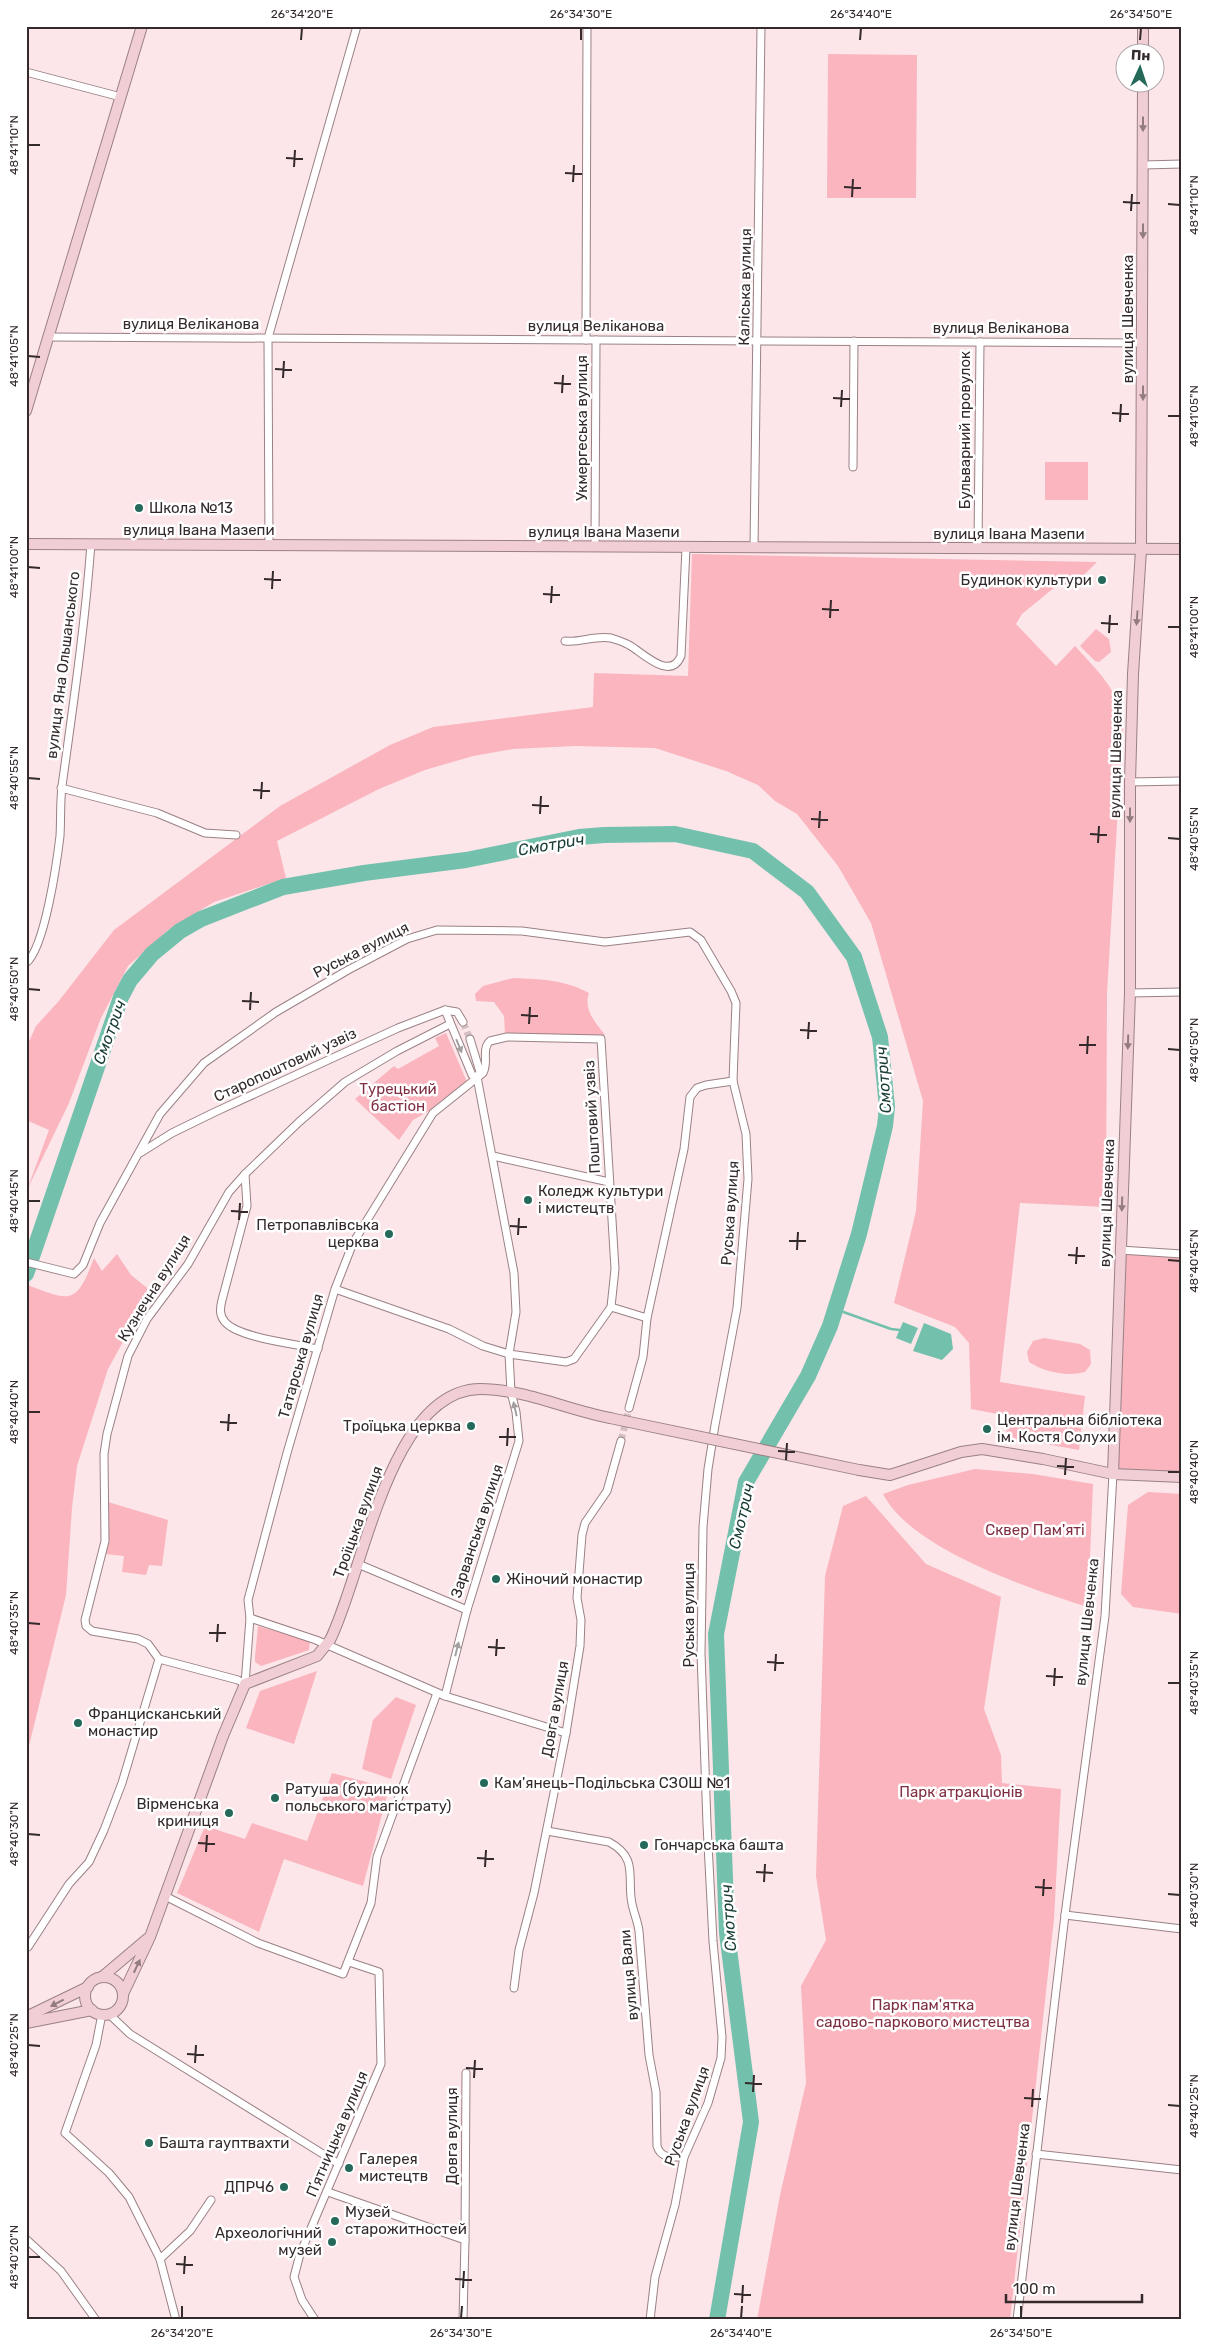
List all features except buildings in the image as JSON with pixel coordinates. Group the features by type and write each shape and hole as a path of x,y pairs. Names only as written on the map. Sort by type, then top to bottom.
{"street":[{"path":"26,411 142,26"},
{"path":"268,545 268,338 357,26"},
{"name":"Укмергеська вулиця","path":"586,340 587,26"},
{"name":"Каліська вулиця","path":"754,548 761,26"},
{"path":"1143,26 1143,42"},
{"path":"26,72 121,97"},
{"name":"вулиця Шевченка","path":"1017,2320 1065,1915 1105,1616 1113,1474 1130,993 1130,782 1133,674 1141,550 1143,92"},
{"path":"1143,164 1182,164"},
{"name":"вулиця Веліканова","path":"48,337 1143,343"},
{"name":"Укмергеська вулиця","path":"595,547 596,340"},
{"path":"854,341 854,467"},
{"name":"Бульварний провулок","path":"978,549 980,342"},
{"name":"вулиця Івана Мазепи","path":"26,544 1182,549"},
{"name":"вулиця Яна Ольшанського","path":"26,963 36,950 51,892 60,836 62,788 69,745 91,544"},
{"path":"565,641 574,642 596,637 614,639 630,646 659,665 669,666 677,663 681,656 686,548"},
{"path":"1130,782 1182,781"},
{"path":"62,788 157,813 205,833 236,835"},
{"name":"Руська вулиця","path":"26,1262 74,1274 83,1265 100,1223 160,1114 204,1063 276,1012 385,950 415,936 437,930 522,931 605,942 690,932 701,940 736,1003 733,1081 746,1134 748,1179 737,1308 715,1425 706,1486 701,1653 713,1941 722,2037 721,2058 708,2103 684,2157 675,2204 655,2277 650,2320"},
{"path":"1130,993 1182,992"},
{"path":"462,1022 456,1012 445,1010 469,1070 472,1075 477,1077"},
{"name":"Старопоштовий узвіз","path":"140,1153 172,1133 215,1112 398,1028 445,1010"},
{"name":"Кузнечна вулиця","path":"160,1660 148,1644 138,1639 92,1631 86,1626 85,1620 105,1541 104,1454 106,1434 124,1366 138,1335 158,1303 188,1264 229,1192 245,1174 312,1110 345,1082 397,1051 450,1024"},
{"name":"Поштовий узвіз","path":"477,1077 485,1070 485,1048 490,1041 507,1038 600,1039 615,1269 612,1307"},
{"name":"Зарванська вулиця","path":"445,1696 466,1610 519,1441 516,1412 510,1392 509,1354 516,1312 514,1273 477,1077 480,1072 470,1039"},
{"name":"Татарська вулиця","path":"245,1684 250,1618 248,1600 287,1453 335,1289 353,1243 433,1113 477,1077"},
{"path":"628,1408 643,1357 647,1318 684,1149 690,1097 697,1088 733,1081"},
{"path":"493,1156 609,1182"},
{"path":"245,1174 247,1206 222,1300 220,1310 222,1317 226,1324 240,1333 318,1349"},
{"path":"1120,1250 1182,1254"},
{"path":"335,1289 449,1329 483,1346 509,1354 566,1362 574,1359 612,1307 647,1318"},
{"name":"Троїцька вулиця","path":"326,1645 335,1631 384,1487 407,1441 428,1412 453,1394 480,1389 510,1392 610,1418 890,1475 961,1452 982,1450 1027,1456 1113,1474 1182,1478"},
{"name":"Довга вулиця","path":"514,1988 519,1950 547,1832 580,1646 581,1620 577,1598 580,1579 580,1544 585,1523 607,1492 611,1482 621,1441"},
{"path":"358,1564 466,1610"},
{"path":"250,1618 316,1640 445,1696 566,1733"},
{"path":"176,2320 160,2259 129,2197 109,2173 64,2134 106,2014 121,2005 123,1994 150,1937 223,1736 245,1684 317,1656 326,1645"},
{"path":"28,1947 69,1884 90,1862 122,1783 160,1660 238,1680 245,1684"},
{"path":"165,1896 258,1943 343,1974 371,1903 377,1857 437,1693"},
{"name":"вулиця Вали","path":"547,1832 610,1842 617,1846 627,1857 633,1908 639,1931 649,2055 656,2092 657,2146 659,2153 666,2157 684,2157"},
{"path":"1065,1915 1182,1929"},
{"path":"26,2017 88,1987 150,1937"},
{"name":"Пʼятницька вулиця","path":"315,2320 302,2300 294,2277 300,2254 381,2064 379,1972 349,1962"},
{"path":"102,1977 114,1980 122,1988 123,1994"},
{"path":"88,1987 85,1997 92,2010"},
{"path":"26,2023 92,2010 106,2014 130,2034 339,2164"},
{"name":"Довга вулиця","path":"462,2320 466,2240 466,2073"},
{"path":"1036,2154 1182,2170"},
{"path":"328,2192 466,2240"},
{"path":"160,2259 190,2231 211,2200"},
{"path":"26,2239 61,2271 96,2320"}],"green space":[{"path":"828,54 917,55 916,198 827,198"},
{"path":"1045,462 1088,462 1088,500 1045,500"},
{"path":"692,554 1097,562 1069,590 1061,582 1022,614 1016,624 1056,666 1075,646 1106,681 1116,699 1123,723 1107,993 1106,1207 1020,1203 1000,1382 1085,1396 1079,1450 1006,1437 1008,1416 971,1409 969,1343 955,1327 894,1303 916,1211 923,1101 871,923 838,866 797,814 775,801 758,785 726,771 655,748 576,746 513,749 473,756 425,770 379,789 277,841 286,878 214,902 168,930 128,966 101,1018 69,1103 27,1190 49,1130 26,1120 26,1048 36,1026 58,1002 114,930 280,806 390,745 433,727 593,707 594,673 688,676"},
{"path":"1096,629 1109,639 1111,652 1099,662 1095,661 1080,646"},
{"path":"513,978 562,983 589,993 589,1011 605,1035 505,1035 504,1016 494,1002 476,1001 475,994 483,986"},
{"name":"Турецький бастіон","path":"446,1033 467,1082 465,1091 413,1120 399,1140 355,1099 394,1066 398,1069 439,1046 435,1038"},
{"path":"1120,1250 1182,1254 1182,1477 1113,1474"},
{"path":"117,1254 131,1275 151,1291 108,1369 77,1466 66,1595 26,1758 26,1288 27,1285 54,1294 70,1295 76,1292 82,1285 94,1258 102,1271"},
{"path":"1044,1338 1080,1344 1090,1350 1091,1364 1085,1372 1071,1374 1056,1373 1035,1366 1029,1362 1027,1352 1033,1341"},
{"name":"Сквер Пам'яті","path":"975,1469 1033,1474 1093,1484 1088,1607 1005,1578 945,1549 919,1532 897,1514 883,1494 908,1485"},
{"path":"1148,1492 1182,1494 1182,1614 1133,1607 1121,1594 1128,1505"},
{"name":"Парк пам'ятка садово-паркового мистецтва","path":"866,1496 926,1564 1001,1597 984,1709 1001,1755 1002,1783 1061,1789 1054,1919 1010,2320 757,2320 780,2195 806,2083 801,1986 826,1940 816,1876 825,1576 843,1506"},
{"path":"108,1502 168,1520 162,1566 149,1565 146,1575 122,1572 124,1556 106,1554"},
{"path":"258,1626 310,1641 309,1650 261,1666 255,1662"},
{"path":"317,1671 294,1744 246,1728 260,1691"},
{"path":"396,1697 416,1705 391,1779 362,1769 373,1720"},
{"path":"332,1773 389,1788 363,1886 284,1859 259,1932 177,1893 205,1826 245,1839 252,1823 307,1841"}],"shaded area":[{"path":"903,1322 918,1328 911,1344 896,1338"},
{"path":"924,1323 951,1334 953,1349 942,1360 913,1351"}],"waterway":[{"name":"Смотрич","path":"26,1274 121,997 130,980 152,954 180,931 201,919 283,887 364,873 466,860 579,837 675,834 753,851 807,892 854,957 880,1037 887,1107 885,1126 859,1234 830,1326 808,1376 746,1482 716,1634 727,1933 751,2122 717,2320"},
{"path":"835,1309 891,1329 900,1330"}],"tunnel":[{"path":"463,1022 470,1039"},
{"path":"621,1441 629,1408"}],"place":[{"name":"Школа №13","path":"139,508"},
{"name":"Будинок культури","path":"1102,580"},
{"name":"Коледж культури і мистецтв","path":"528,1200"},
{"name":"Петропавлівська церква","path":"389,1234"},
{"name":"Троїцька церква","path":"471,1426"},
{"name":"Центральна бібліотека ім. Костя Солухи","path":"987,1429"},
{"name":"Жіночий монастир","path":"496,1579"},
{"name":"Францисканський монастир","path":"78,1723"},
{"name":"Кам'янець-Подільська СЗОШ №1","path":"484,1783"},
{"name":"Ратуша (будинок польського магістрату)","path":"275,1798"},
{"name":"Вірменська криниця","path":"229,1813"},
{"name":"Гончарська башта","path":"644,1845"},
{"name":"Башта гауптвахти","path":"149,2143"},
{"name":"Галерея мистецтв","path":"349,2168"},
{"name":"ДПРЧ6","path":"284,2187"},
{"name":"Музей старожитностей","path":"335,2221"},
{"name":"Археологічний музей","path":"332,2242"}],"park label":[{"name":"Парк атракціонів","path":"961,1792"}]}
